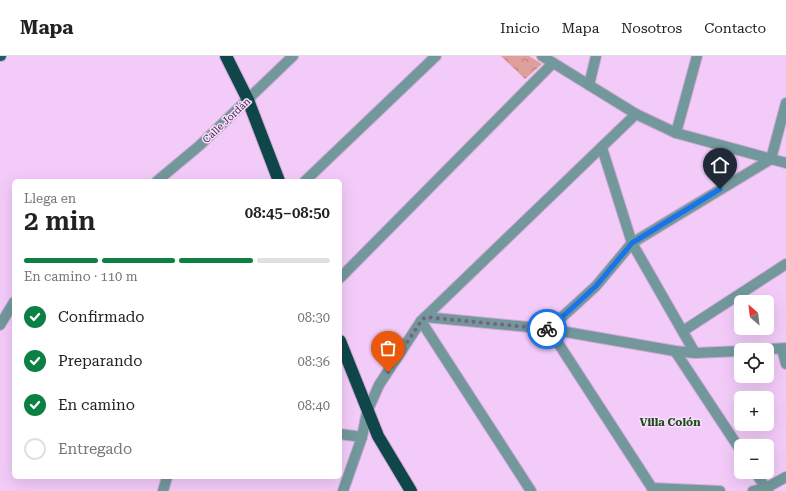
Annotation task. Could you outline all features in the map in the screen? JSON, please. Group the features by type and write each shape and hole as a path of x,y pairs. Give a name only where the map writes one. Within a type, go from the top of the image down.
{"highway":[{"path":"226,56 248,100 278,179"},
{"path":"342,346 367,412 378,436 411,491"}],"street":[{"name":"Calle Jordán","path":"158,179 199,146 293,56"},
{"path":"307,179 436,56"},
{"path":"542,56 636,114 676,134 786,163"},
{"path":"589,86 596,56"},
{"path":"676,134 697,56"},
{"path":"342,276 553,63"},
{"path":"549,329 596,286 632,243 771,159 786,103"},
{"path":"343,491 362,437 367,412 379,385 423,319 636,114"},
{"path":"602,148 632,243 696,353"},
{"path":"683,331 786,264"},
{"path":"0,325 12,306"},
{"path":"423,319 549,329 675,351 696,353 734,351"},
{"path":"423,319 531,491"},
{"path":"549,329 653,490 720,491"},
{"path":"774,349 784,348 786,364"},
{"path":"675,351 734,440"},
{"path":"342,434 362,437"},
{"path":"753,491 767,490 786,477"},
{"path":"163,491 166,479"},
{"path":"760,479 767,490"}],"green space":[{"path":"501,56 529,56 542,64 525,79"}],"way so far":[{"path":"388,372 425,317 547,329"}],"district":[{"name":"Villa Colón","path":"670,422"}],"route":[{"path":"547,329 549,329 596,286 632,243 720,189"}]}
